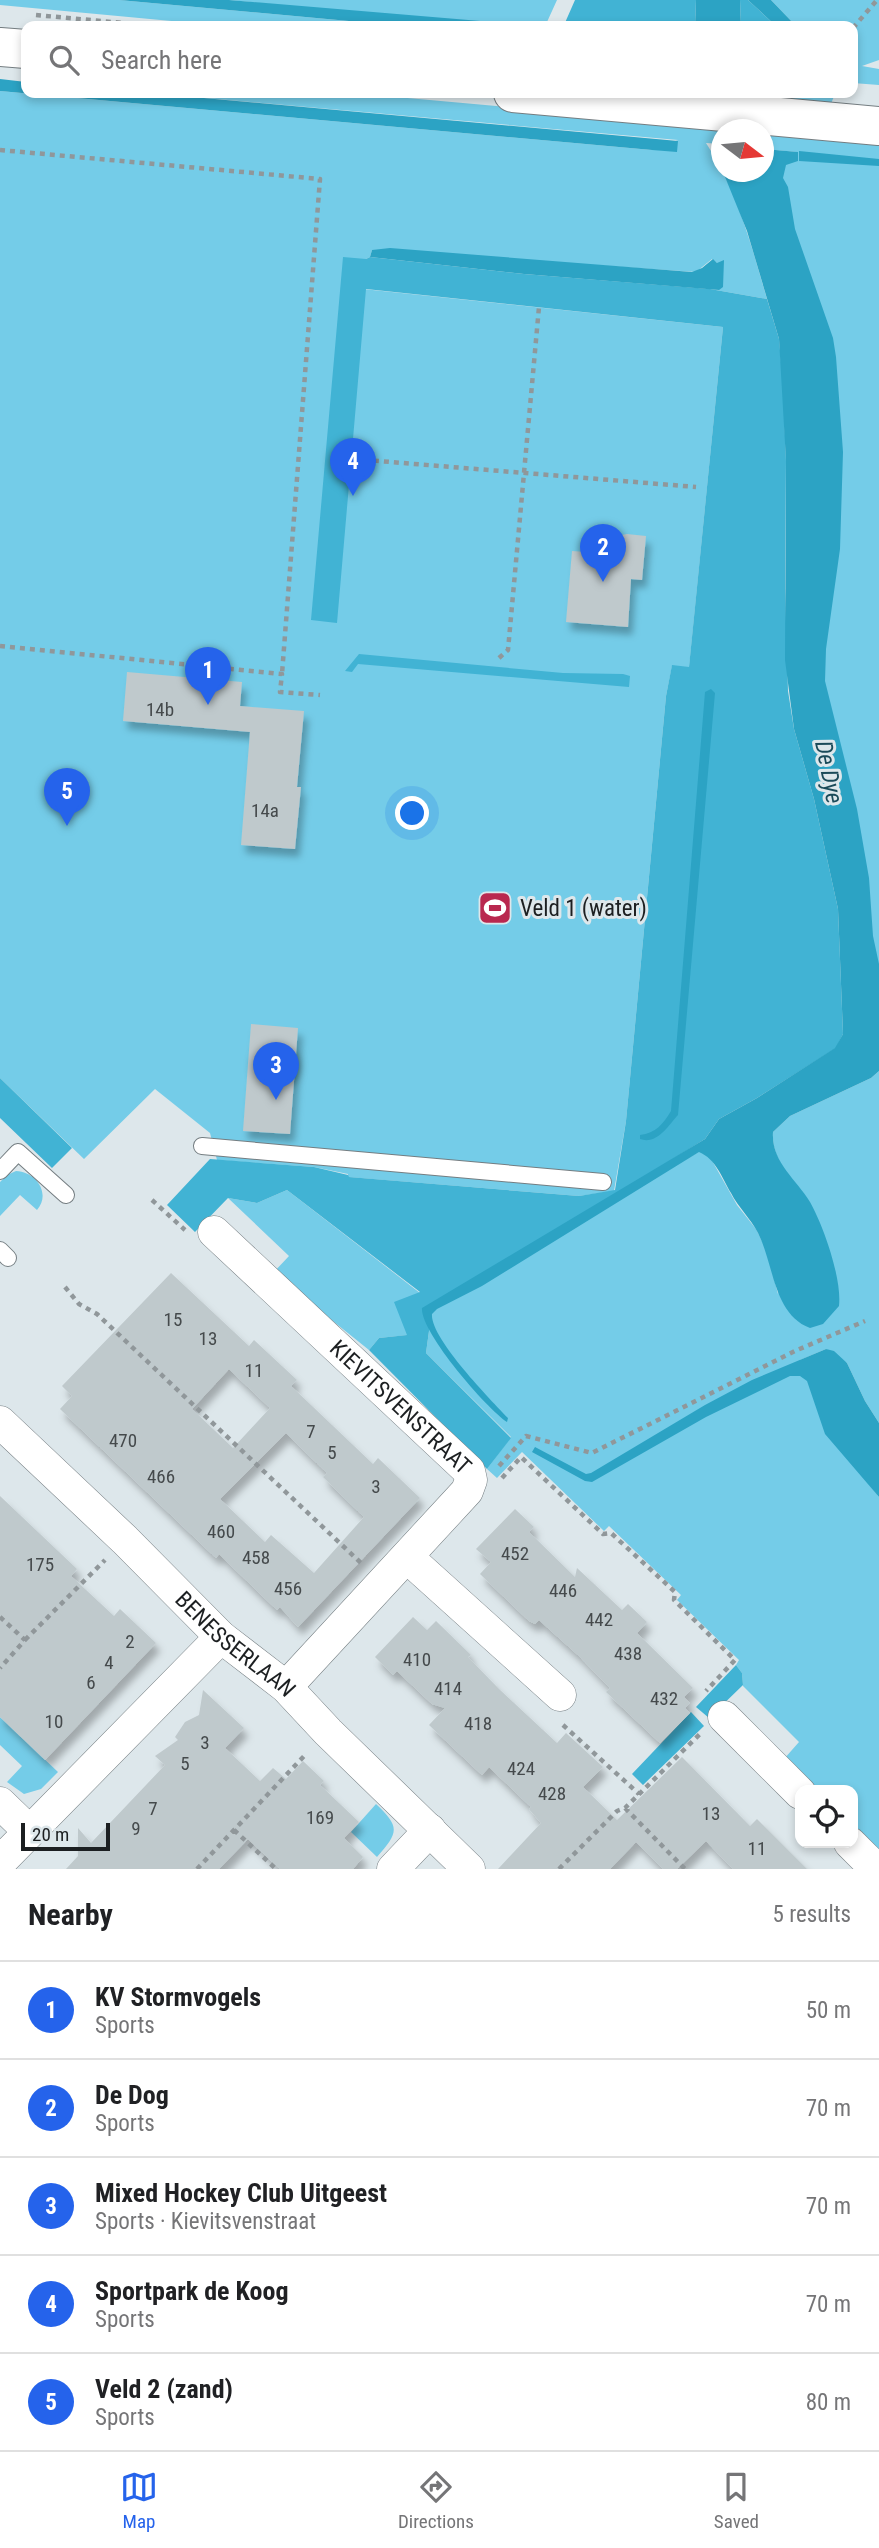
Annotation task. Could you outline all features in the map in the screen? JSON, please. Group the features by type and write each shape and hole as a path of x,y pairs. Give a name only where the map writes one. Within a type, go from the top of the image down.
{"main road":[{"path":"0,47 21,35"},
{"path":"570,98 879,125"}],"street":[{"name":"KIEVITSVENSTRAAT","path":"214,1232 469,1471 471,1480 467,1491 286,1687"},
{"name":"BENESSERLAAN","path":"0,1422 125,1540 221,1637 286,1687 328,1732 469,1869"},
{"path":"407,1557 560,1695"},
{"path":"0,1862 221,1637"},
{"path":"724,1717 795,1788"},
{"path":"0,1803 29,1831"},
{"path":"393,1869 430,1830"},
{"path":"855,1848 876,1869"}],"lane":[{"path":"202,1146 603,1182"},
{"path":"0,1171 18,1152 66,1195"}],"path":[{"path":"858,22 877,0"},
{"path":"0,150 320,178 280,692 320,695"},
{"path":"499,658 508,650 539,307"},
{"path":"354,459 696,487"},
{"path":"0,646 282,674"},
{"path":"152,1200 191,1236 214,1232"},
{"path":"65,1287 79,1304 107,1323 382,1583"},
{"path":"493,1473 526,1436 592,1453 795,1351 865,1321"},
{"path":"495,1486 521,1457 603,1534 611,1533 675,1592 674,1600 735,1660 699,1698"},
{"path":"0,1668 125,1540"},
{"path":"0,1617 25,1640"},
{"path":"560,1695 560,1722 639,1794"},
{"path":"559,1869 709,1725 724,1717"},
{"path":"197,1869 328,1732"},
{"path":"625,1808 685,1869"},
{"path":"234,1830 276,1869"}],"shaded area":[{"path":"0,0 119,0 348,21 171,21 0,5"},
{"path":"229,0 557,0 547,21 416,18"},
{"path":"575,0 696,0 695,21 566,21"},
{"path":"740,0 748,0 771,21 741,21"},
{"path":"771,0 879,0 879,60 862,66 879,69 879,85 858,83 858,21 791,21"},
{"path":"0,91 21,93 21,98 77,98 652,150 678,140 205,98 407,98 711,126 711,143 706,143 711,151 711,182 727,182 749,238 767,299 710,289 719,290 717,263 712,259 696,272 372,250 370,257 366,259 363,289 723,327 689,668 672,666 666,696 626,1121 614,1191 579,1196 348,1177 348,1174 314,1167 217,1160 210,1133 155,1089 84,1159 0,1078"},
{"path":"744,98 833,98 830,106"},
{"path":"774,132 879,141 879,985 797,638 772,182 774,182 774,164 797,152 774,150"},
{"path":"343,257 370,257 524,274 710,289 767,299 779,339 786,461 785,589 788,691 794,729 814,799 838,909 843,1034 836,1048 719,1119 705,1139 432,1309 426,1353 511,1438 487,1469 369,1350 379,1338 407,1335 394,1302 420,1292 287,1190 257,1203 228,1198 195,1232 167,1205 210,1159 314,1167 349,1177 579,1196 615,1190 626,1121 666,696 672,665 689,667 723,327 366,289 337,623 311,620"},
{"path":"359,654 563,673 623,674 630,676 629,687 358,664 352,672 345,671"},
{"path":"879,1071 879,1423 847,1363 826,1349 800,1360 864,1478 879,1497 879,1855 858,1833 858,1785 810,1785 784,1759 799,1742 743,1686 742,1673 736,1665 739,1660 677,1600 681,1595 609,1526 604,1531 522,1452 497,1478 487,1469 511,1437 426,1353 432,1309 700,1151 710,1157 737,1205 756,1229 767,1251 778,1294 810,1203 779,1161 773,1132 790,1116 871,1078"},
{"path":"0,1078 72,1148 52,1168 0,1118"},
{"path":"16,1171 30,1175 40,1185 43,1197 41,1204 37,1210 20,1195 0,1216 0,1182"},
{"path":"287,1190 420,1293 408,1335 379,1338 369,1350 273,1273 289,1256 228,1198 257,1203"},
{"path":"736,1665 742,1673 743,1685 709,1718 696,1707"},
{"path":"691,1712 704,1726 643,1785 632,1774"},
{"path":"0,1717 58,1772 41,1789 24,1794 7,1782 22,1766 0,1745"},
{"path":"376,1804 389,1818 394,1830 390,1841 377,1857 351,1832"}],"water":[{"path":"119,0 229,0 480,21 348,21"},
{"path":"696,0 740,0 741,21 695,21"},
{"path":"748,0 771,0 791,21 771,21"},
{"path":"0,79 21,81 21,93 0,91"},
{"path":"78,98 204,98 678,141 677,152"},
{"name":"De Dye","path":"774,150 798,152 798,161 786,165 783,178 788,187 795,229 833,338 836,357 843,452 840,549 826,649 825,681 857,809 869,878 873,936 879,964 879,1071 871,1078 790,1116 773,1132 773,1143 780,1161 810,1202 821,1225 835,1268 839,1306 823,1324 810,1328 789,1312 776,1287 755,1228 714,1164 699,1152 432,1314 434,1325 451,1353 508,1418 507,1422 470,1386 442,1351 424,1319 422,1308 705,1139 719,1119 835,1048 843,1034 838,909 814,799 794,729 785,660 786,461 779,339 747,231 727,182 774,182"},
{"path":"799,151 879,159 879,166 799,161"},
{"path":"390,248 692,272 713,259 717,263 724,260 723,287 719,290 524,274 370,257 372,250"},
{"path":"711,689 715,693 678,1115 657,1137 646,1140 640,1139 640,1135 658,1127 671,1111 705,692"},
{"path":"826,1349 834,1351 847,1363 879,1423 879,1497 825,1434 807,1381 800,1376 790,1376 706,1417 592,1482 585,1481 532,1452 535,1447 586,1474 591,1473 752,1380"}],"building":[{"path":"617,536 646,536 642,580 631,579 628,627 566,622 572,551 616,554"},
{"path":"127,672 242,682 240,706 304,711 295,849 241,845 250,732 123,721"},
{"path":"251,1024 298,1028 290,1134 243,1131"},
{"path":"171,1273 249,1346 254,1340 297,1380 291,1386 373,1464 378,1458 420,1498 298,1627 280,1607 277,1610 219,1554 216,1558 60,1409 72,1396 62,1386","holes":["229,1369 270,1408 233,1448 192,1409","286,1433 327,1473 323,1477 364,1517 314,1573 271,1535 265,1542 220,1499"]},
{"path":"0,1496 77,1569 71,1576 114,1616 120,1609 156,1643 45,1760 0,1717"},
{"path":"515,1509 534,1527 529,1532 575,1577 577,1568 622,1610 628,1604 647,1622 637,1633 693,1688 684,1697 690,1703 685,1708 690,1713 660,1743 606,1692 610,1688 579,1656 539,1620 535,1624 529,1621 480,1574 491,1562 476,1549"},
{"path":"413,1617 427,1630 436,1621 471,1655 468,1657 499,1689 557,1743 566,1733 603,1767 583,1787 617,1820 682,1757 750,1826 757,1819 807,1869 733,1869 706,1841 677,1869 663,1869 636,1842 610,1869 498,1869 541,1823 529,1809 531,1807 489,1767 482,1775 429,1725 445,1708 432,1704 397,1671 393,1675 375,1657"},
{"path":"203,1690 244,1728 225,1748 260,1781 273,1768 286,1779 303,1761 324,1781 320,1785 359,1822 344,1838 363,1857 353,1869 280,1869 248,1839 219,1869 66,1869 78,1856 78,1828 91,1843 165,1765 155,1756 178,1740 175,1737 185,1722 199,1715"}],"place":[{"name":"Sportpark de Koog","path":"353,496"},
{"name":"De Dog","path":"603,582"},
{"name":"KV Stormvogels","path":"208,705"},
{"name":"Veld 2 (zand)","path":"67,826"},
{"name":"Veld 1 (water)","path":"495,908"},
{"name":"Mixed Hockey Club Uitgeest","path":"276,1100"}]}
